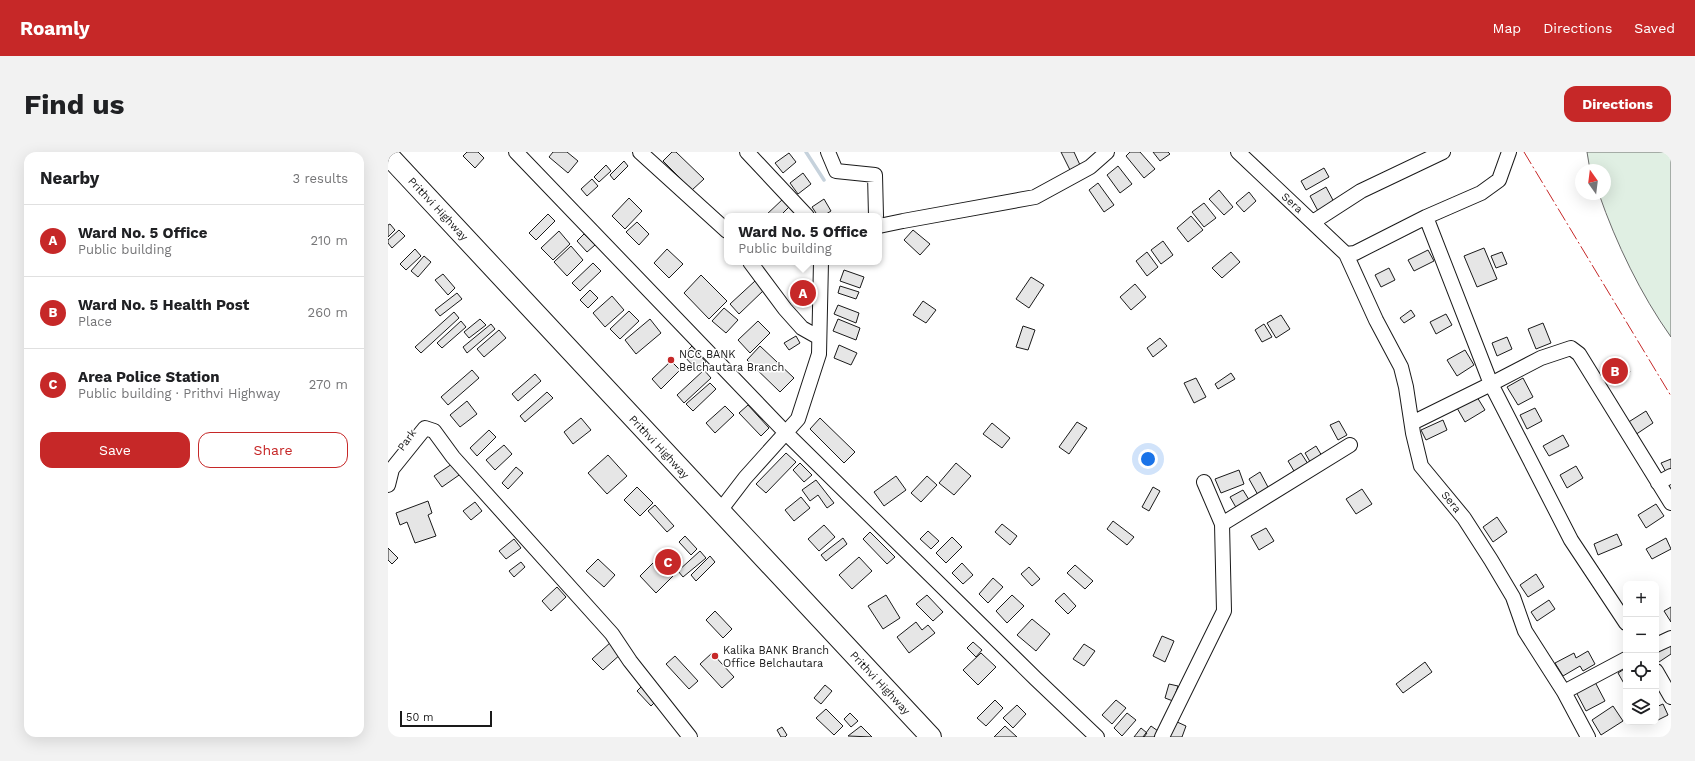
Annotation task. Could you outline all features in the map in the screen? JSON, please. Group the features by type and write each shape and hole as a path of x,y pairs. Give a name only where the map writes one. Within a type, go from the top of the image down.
{"highway":[{"name":"Prithvi Highway","path":"388,155 719,512 931,737"}],"street":[{"path":"516,152 785,432 1097,737"},
{"path":"640,152 724,228"},
{"path":"747,152 804,213"},
{"path":"828,152 836,171 874,175 876,213"},
{"path":"882,225 1035,197 1090,167 1107,152"},
{"name":"Sera","path":"1238,152 1346,254 1376,320 1401,367 1421,466 1464,518 1491,560 1513,597 1525,632 1564,692 1588,737"},
{"path":"1313,222 1361,191 1443,152"},
{"path":"1346,254 1355,253 1426,217 1481,193 1499,180 1509,152"},
{"path":"1426,217 1491,384 1572,540 1623,618"},
{"path":"752,265 785,309 802,328 818,337"},
{"path":"719,512 745,478 798,419 819,354 818,337 821,265"},
{"path":"1412,423 1541,358 1571,348 1579,354 1671,503"},
{"name":"Park","path":"388,468 418,426 426,421 433,421 491,492 615,630 691,737"},
{"path":"388,485 392,470 425,428 434,430 453,456 612,634 630,661 691,737"},
{"path":"1222,524 1350,445"},
{"path":"1658,483 1671,476"},
{"path":"1162,737 1224,611 1222,524 1204,482"},
{"path":"1659,644 1671,638"},
{"path":"1564,692 1623,661"},
{"path":"1659,676 1671,697"}],"green space":[{"path":"1587,152 1671,152 1671,337 1649,304 1630,268 1621,250 1601,200 1611,200 1611,164 1589,164"}],"building":[{"path":"467,152 478,152 484,158 475,168 463,156"},
{"path":"553,152 567,152 578,161 568,173 549,157"},
{"path":"672,152 676,152 704,179 692,190 663,161"},
{"path":"1061,152 1074,152 1080,165 1070,170"},
{"path":"1130,152 1140,152 1155,169 1144,178 1126,156"},
{"path":"1153,152 1168,152 1170,154 1160,161"},
{"path":"789,153 796,162 783,173 775,163"},
{"path":"624,161 628,166 614,180 610,175"},
{"path":"606,165 611,171 599,182 594,177"},
{"path":"1118,166 1132,184 1120,193 1107,175"},
{"path":"1324,168 1329,177 1306,190 1301,181"},
{"path":"803,173 811,184 798,194 790,183"},
{"path":"592,179 598,186 587,196 581,189"},
{"path":"1098,183 1114,205 1104,212 1089,190"},
{"path":"1326,187 1334,202 1318,211 1310,196"},
{"path":"1219,190 1233,207 1224,215 1209,199"},
{"path":"1249,192 1256,201 1244,212 1236,203"},
{"path":"629,198 642,211 625,229 612,216"},
{"path":"784,198 791,205 783,213 768,213"},
{"path":"824,199 831,211 828,213 816,213 812,207"},
{"path":"1204,203 1216,218 1204,227 1192,212"},
{"path":"548,214 555,221 536,240 529,233"},
{"path":"1191,216 1203,230 1188,242 1177,228"},
{"path":"637,222 649,234 639,245 626,232"},
{"path":"390,224 395,230 388,237 388,225"},
{"path":"399,230 405,236 392,248 388,243 388,240"},
{"path":"913,230 930,244 920,255 904,240"},
{"path":"559,231 570,244 553,260 541,248"},
{"path":"584,234 595,245 587,252 577,241"},
{"path":"1163,241 1173,255 1161,264 1151,250"},
{"path":"571,246 583,260 567,276 554,262"},
{"path":"1484,248 1497,279 1477,287 1464,256"},
{"path":"415,249 421,256 406,270 400,264"},
{"path":"667,249 683,264 669,278 654,263"},
{"path":"1428,250 1434,261 1414,271 1408,260"},
{"path":"1147,252 1158,267 1147,276 1136,261"},
{"path":"1231,252 1240,262 1222,278 1212,268"},
{"path":"1502,252 1507,264 1496,268 1491,256"},
{"path":"424,256 431,262 418,277 411,271"},
{"path":"593,263 601,271 580,291 572,283"},
{"path":"1389,268 1395,280 1381,287 1375,275"},
{"path":"844,270 864,277 860,288 840,281"},
{"path":"443,274 455,288 448,295 435,280"},
{"path":"701,275 727,301 709,319 684,293"},
{"path":"1031,277 1044,285 1029,308 1016,299"},
{"path":"755,281 764,290 739,314 730,304"},
{"path":"795,284 811,286 810,301 794,299"},
{"path":"1135,284 1146,297 1131,310 1120,297"},
{"path":"840,286 859,292 856,299 838,293"},
{"path":"590,290 598,298 588,308 580,300"},
{"path":"457,293 462,299 440,316 435,310"},
{"path":"612,296 624,310 605,327 593,313"},
{"path":"923,301 936,310 926,323 913,315"},
{"path":"838,305 859,313 856,323 834,314"},
{"path":"724,308 738,320 726,333 712,321"},
{"path":"1411,310 1415,316 1404,323 1400,318"},
{"path":"629,311 639,321 620,339 610,329"},
{"path":"454,312 459,318 421,353 415,347"},
{"path":"1446,314 1452,325 1436,334 1430,322"},
{"path":"1281,315 1290,329 1276,338 1267,323"},
{"path":"480,319 486,325 469,338 464,332"},
{"path":"650,319 661,333 636,354 625,340"},
{"path":"838,319 860,328 856,340 833,331"},
{"path":"461,321 466,327 442,348 437,343"},
{"path":"758,321 770,333 750,353 738,340"},
{"path":"1543,323 1551,343 1536,349 1528,329"},
{"path":"491,324 495,329 467,353 463,347"},
{"path":"1264,324 1272,337 1262,342 1255,330"},
{"path":"1023,326 1035,330 1028,350 1016,347"},
{"path":"499,330 506,338 484,357 477,349"},
{"path":"796,336 800,343 789,350 784,343"},
{"path":"1507,337 1512,349 1497,356 1492,343"},
{"path":"1160,338 1167,346 1153,357 1147,348"},
{"path":"839,345 857,353 851,365 834,358"},
{"path":"692,346 706,362 697,370 683,355"},
{"path":"760,346 794,378 780,392 747,360"},
{"path":"1465,350 1474,365 1457,376 1447,360"},
{"path":"1622,359 1630,372 1608,383 1601,370"},
{"path":"671,361 680,370 661,389 652,379"},
{"path":"472,370 479,378 448,405 441,397"},
{"path":"704,370 711,378 684,403 677,395"},
{"path":"1231,373 1235,379 1218,389 1215,384"},
{"path":"535,374 541,381 518,401 512,394"},
{"path":"1196,378 1206,397 1194,403 1184,383"},
{"path":"1523,378 1533,397 1518,405 1507,387"},
{"path":"710,383 716,389 693,411 686,404"},
{"path":"547,392 553,398 525,422 520,416"},
{"path":"1477,397 1485,410 1465,422 1457,408"},
{"path":"467,401 477,414 460,427 450,415"},
{"path":"748,405 769,428 761,436 739,413"},
{"path":"725,406 734,415 715,433 706,423"},
{"path":"1535,408 1542,421 1527,429 1520,415"},
{"path":"1646,411 1653,423 1635,435 1627,423"},
{"path":"581,418 591,430 573,444 564,432"},
{"path":"820,418 855,452 844,463 810,429"},
{"path":"1443,420 1447,430 1426,440 1421,430"},
{"path":"1339,421 1347,435 1338,440 1330,425"},
{"path":"1077,422 1087,428 1069,454 1059,447"},
{"path":"992,423 1010,438 1002,448 983,434"},
{"path":"489,430 496,437 477,456 470,448"},
{"path":"1563,435 1569,446 1549,456 1543,446"},
{"path":"504,445 512,454 495,470 486,460"},
{"path":"1316,446 1325,461 1313,467 1305,453"},
{"path":"786,453 796,462 766,493 756,484"},
{"path":"1301,453 1310,467 1297,476 1288,461"},
{"path":"608,455 627,476 607,494 588,473"},
{"path":"1671,459 1671,472 1667,474 1661,463"},
{"path":"455,462 462,473 442,487 434,476"},
{"path":"800,463 812,475 804,482 793,470"},
{"path":"956,463 971,476 954,495 939,483"},
{"path":"1576,466 1583,478 1567,488 1560,475"},
{"path":"516,467 523,473 508,489 502,483"},
{"path":"1239,470 1244,484 1221,493 1215,479"},
{"path":"1260,472 1269,489 1258,495 1249,479"},
{"path":"896,476 906,490 884,506 874,492"},
{"path":"927,476 937,485 921,502 911,493"},
{"path":"816,480 834,503 827,508 818,495 810,501 802,490"},
{"path":"637,487 653,503 640,516 624,500"},
{"path":"1153,487 1160,491 1149,511 1142,507"},
{"path":"1362,489 1372,504 1356,514 1346,499"},
{"path":"1243,490 1251,503 1238,511 1230,497"},
{"path":"801,497 810,508 794,521 785,510"},
{"path":"428,501 432,513 428,515 436,536 415,543 407,522 400,525 396,513"},
{"path":"475,502 482,511 471,520 463,511"},
{"path":"1656,504 1664,516 1646,528 1638,515"},
{"path":"655,505 674,526 667,532 648,511"},
{"path":"1497,517 1507,532 1493,542 1483,527"},
{"path":"1113,521 1134,537 1127,545 1107,529"},
{"path":"1002,524 1017,536 1010,545 995,532"},
{"path":"824,525 835,537 819,551 808,539"},
{"path":"1266,528 1274,541 1259,550 1251,536"},
{"path":"928,531 939,541 931,549 920,539"},
{"path":"870,532 895,557 887,564 863,539"},
{"path":"1617,534 1622,545 1598,555 1594,544"},
{"path":"685,536 697,549 691,555 679,542"},
{"path":"952,537 962,547 946,563 936,553"},
{"path":"843,538 847,544 826,561 821,555"},
{"path":"1666,538 1671,549 1652,559 1646,549"},
{"path":"514,539 521,548 506,559 499,551"},
{"path":"388,548 398,558 392,564 388,560"},
{"path":"700,551 706,558 683,577 678,571"},
{"path":"710,556 715,562 696,581 691,575"},
{"path":"859,557 872,571 852,589 839,575"},
{"path":"598,559 615,575 604,587 586,571"},
{"path":"657,559 673,576 656,593 640,576"},
{"path":"521,562 525,567 514,577 509,571"},
{"path":"962,563 973,575 963,584 952,573"},
{"path":"1075,565 1093,581 1085,589 1067,573"},
{"path":"1029,567 1040,579 1032,586 1021,574"},
{"path":"1536,574 1544,587 1528,597 1520,585"},
{"path":"993,578 1003,587 988,603 979,594"},
{"path":"557,587 566,597 551,611 542,601"},
{"path":"1064,593 1076,606 1068,614 1055,601"},
{"path":"886,595 900,618 883,629 868,606"},
{"path":"927,595 943,612 933,621 916,604"},
{"path":"1012,595 1024,606 1007,623 996,611"},
{"path":"1549,600 1555,609 1537,621 1531,612"},
{"path":"1671,607 1671,622 1664,611"},
{"path":"715,611 732,629 723,638 706,620"},
{"path":"1032,619 1050,634 1036,651 1017,635"},
{"path":"916,622 922,630 928,625 935,633 909,653 897,637"},
{"path":"1162,636 1174,641 1165,662 1153,656"},
{"path":"611,642 622,653 603,670 592,659"},
{"path":"973,642 982,650 976,657 967,648"},
{"path":"1669,643 1671,647 1671,654 1659,662 1659,650"},
{"path":"1084,644 1095,651 1084,666 1073,659"},
{"path":"1588,651 1595,664 1583,671 1580,666 1563,676 1555,663 1574,653 1576,658"},
{"path":"712,653 734,677 722,688 700,664"},
{"path":"981,653 996,667 978,685 963,670"},
{"path":"675,656 698,681 689,689 666,664"},
{"path":"1425,662 1432,672 1403,693 1396,684"},
{"path":"1623,670 1623,682 1618,673"},
{"path":"1595,682 1605,701 1586,711 1576,692"},
{"path":"1169,684 1178,686 1173,701 1165,698"},
{"path":"643,685 657,700 651,706 637,691"},
{"path":"825,685 832,691 821,704 814,698"},
{"path":"995,700 1003,708 986,726 977,718"},
{"path":"1116,700 1126,708 1112,724 1102,715"},
{"path":"1663,704 1668,715 1659,720 1659,706"},
{"path":"1017,705 1026,714 1013,728 1003,718"},
{"path":"1613,706 1623,721 1601,735 1592,720"},
{"path":"826,709 843,726 834,735 816,718"},
{"path":"850,713 858,721 851,727 844,719"},
{"path":"1127,713 1136,720 1122,736 1114,728"},
{"path":"1175,721 1186,726 1182,737 1169,737"},
{"path":"861,726 872,737 848,736"},
{"path":"1005,726 1017,737 994,737"},
{"path":"1151,726 1158,731 1154,737 1143,737"},
{"path":"782,727 787,735 785,737 781,737 777,730"},
{"path":"1141,728 1147,733 1144,737 1134,737"}],"waterway":[{"path":"806,152 824,180"}],"power":[{"path":"1524,152 1671,396"}],"place":[{"name":"Ward No. 5 Office","path":"803,293"},
{"name":"NCC BANK Belchautara Branch","path":"671,360"},
{"name":"Ward No. 5 Health Post","path":"1615,371"},
{"name":"Area Police Station","path":"668,562"},
{"name":"Kalika BANK Branch Office Belchautara","path":"715,656"}]}
